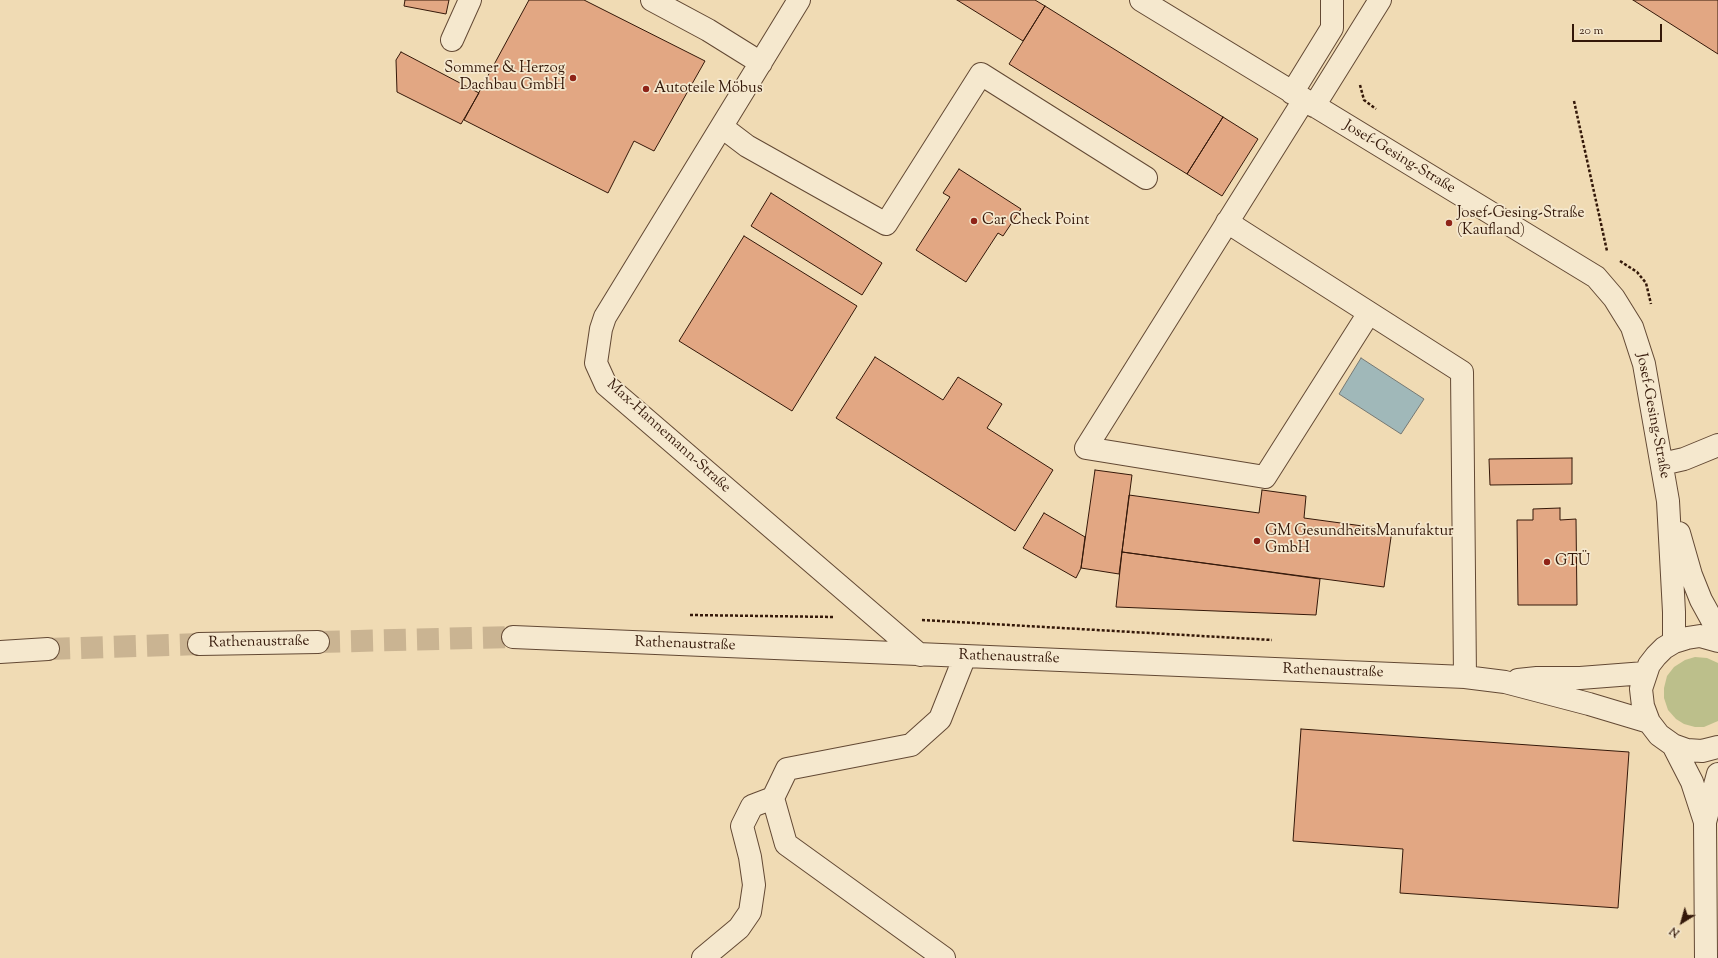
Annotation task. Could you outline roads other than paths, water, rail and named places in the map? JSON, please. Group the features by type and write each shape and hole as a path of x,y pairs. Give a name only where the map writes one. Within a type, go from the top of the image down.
{"street":[{"path":"452,40 470,0"},
{"path":"652,0 708,30 761,63"},
{"name":"Max-Hannemann-Straße","path":"799,0 605,317 601,329 596,363 606,385 920,655"},
{"name":"Josef-Gesing-Straße","path":"1141,0 1596,277 1614,298 1632,327 1644,364 1662,464 1668,501 1674,612 1674,642"},
{"path":"1303,100 1332,28 1332,0"},
{"path":"1369,313 1265,477 1086,448 1303,100 1380,0"},
{"path":"722,127 747,146 886,224 981,74 1146,178"},
{"path":"1227,222 1462,372 1465,677"},
{"path":"1662,464 1684,460 1718,445"},
{"name":"Josef-Gesing-Straße","path":"1668,501 1691,575 1701,600 1718,632"},
{"path":"1718,641 1700,636 1674,642 1656,656 1645,673 1641,689 1643,706 1649,722 1660,735 1673,745 1687,750 1702,751 1718,747"},
{"name":"Rathenaustraße","path":"513,637 1465,677 1505,682 1589,704 1649,722"},
{"name":"Rathenaustraße","path":"199,644 318,642"},
{"path":"0,652 48,648"},
{"path":"944,958 786,844 773,798 787,769 911,745 940,719 965,656"},
{"name":"Rathenaustraße","path":"1505,682 1537,678 1580,678 1645,673"},
{"path":"1673,745 1692,782 1705,822"},
{"path":"1706,958 1707,923 1705,822 1718,774"},
{"path":"703,958 739,928 750,912 754,885 750,857 742,826 752,806 773,798"}],"water":[{"path":"1361,358 1424,399 1401,434 1339,394"}],"tunnel":[{"path":"318,642 513,637"},
{"path":"48,649 199,644"}],"place":[{"name":"Sommer & Herzog Dachbau GmbH","path":"573,78"},
{"name":"Autoteile Möbus","path":"646,89"},
{"name":"Car Check Point","path":"974,221"},
{"name":"Josef-Gesing-Straße (Kaufland)","path":"1449,223"},
{"name":"GM GesundheitsManufaktur GmbH","path":"1257,541"},
{"name":"GTÜ","path":"1547,562"}]}
